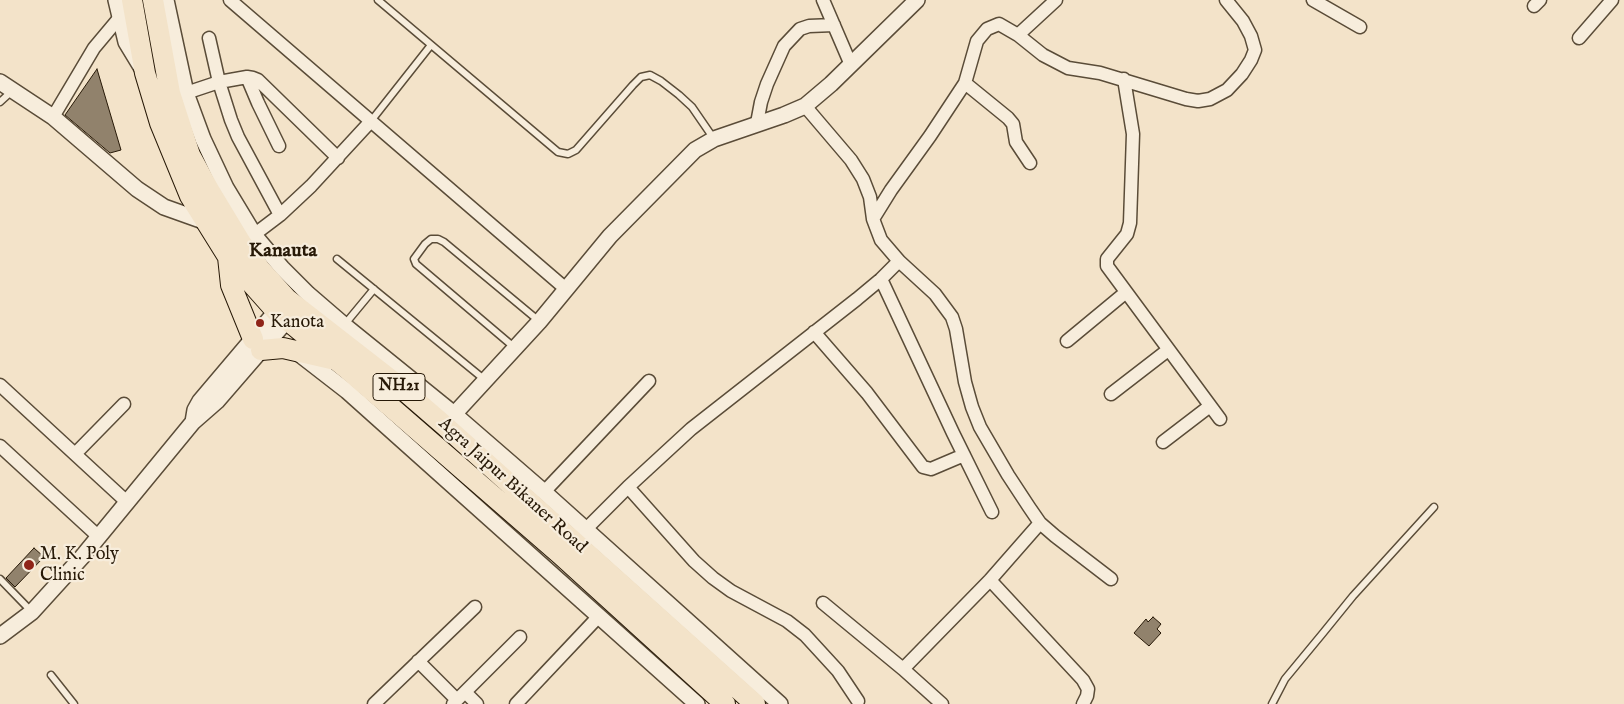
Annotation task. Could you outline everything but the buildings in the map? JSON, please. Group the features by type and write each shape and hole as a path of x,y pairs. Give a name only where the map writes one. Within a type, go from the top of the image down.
{"highway":[{"name":"Agra Jaipur Bikaner Road","path":"132,0 145,73 160,123 190,196 206,222 241,246"},
{"name":"Agra Jaipur Bikaner Road","path":"153,0 170,93 190,155 241,246 292,303 335,360 561,555 725,704"},
{"path":"241,246 231,285 257,344 335,360"},
{"name":"Agra Jaipur Bikaner Road","path":"292,303 400,387 449,420 580,535 755,704"}],"street":[{"path":"116,0 126,42 145,73"},
{"path":"166,0 186,93 203,139 226,188 241,246 292,303 344,325 449,420 544,492 580,535 780,704"},
{"path":"230,0 566,289"},
{"path":"823,0 851,65"},
{"path":"449,420 539,322 610,236 695,150 714,139 805,106 851,65 917,0"},
{"path":"1018,35 1056,0"},
{"path":"873,219 966,83 977,41 987,29 999,24 1018,35 1043,55 1062,65 1124,79 1198,102 1210,99 1227,90 1242,74 1255,50 1252,36 1226,0"},
{"path":"1313,0 1360,27"},
{"path":"1579,38 1612,0"},
{"path":"53,117 94,48 120,17"},
{"path":"757,123 767,84 784,46 800,29 809,26 834,25"},
{"path":"209,38 226,107 238,137 280,215"},
{"path":"186,93 219,82 247,76 258,80 338,158"},
{"path":"247,76 279,146"},
{"path":"1124,79 1133,134 1130,223 1128,234 1107,259 1107,266 1220,419"},
{"path":"966,83 1013,124 1016,142 1030,163"},
{"path":"6,86 53,117 137,189 164,207 206,222"},
{"path":"805,106 851,160 862,178 870,196 873,219 881,240 899,261 935,294 952,316 972,407 980,427 1008,475 1040,523 1068,547 1111,579"},
{"path":"241,246 312,186 371,121"},
{"path":"580,535 628,487 691,429 881,279 899,261"},
{"path":"881,279 992,512"},
{"path":"1067,342 1125,292"},
{"path":"0,636 32,612 99,537 192,422 217,401 257,344 292,303"},
{"path":"814,332 867,393 923,467 931,469 964,455"},
{"path":"1111,394 1168,350"},
{"path":"295,351 347,391 697,704"},
{"path":"544,492 650,381"},
{"path":"0,385 128,503"},
{"path":"75,454 124,404"},
{"path":"1163,442 1210,406"},
{"path":"0,446 99,537"},
{"path":"628,487 694,561 713,578 731,591 787,622 805,635 838,671 858,701"},
{"path":"904,669 990,580 1040,523"},
{"path":"990,580 1083,680 1088,689 1084,704"},
{"path":"823,603 904,669 942,704"},
{"path":"374,704 475,607"},
{"path":"516,704 600,616"},
{"path":"458,699 520,637"},
{"path":"418,661 458,699 477,704"}],"lane":[{"path":"378,0 558,152 568,154 576,150 633,84 642,77 650,75 661,81 692,107 714,139"},
{"path":"371,121 431,45"},
{"path":"0,102 6,86"},
{"path":"516,348 416,264 414,259 425,244 431,239 438,239 444,242 539,322"},
{"path":"337,260 485,380"},
{"path":"344,325 374,289"},
{"path":"1272,704 1285,679 1323,632 1434,506"},
{"path":"0,578 32,612"},
{"path":"51,675 72,702 65,704"}],"place":[{"name":"Kanota","path":"260,323"},
{"name":"M. K. Poly Clinic","path":"29,565"}],"district":[{"name":"Kanauta","path":"283,252"}]}
